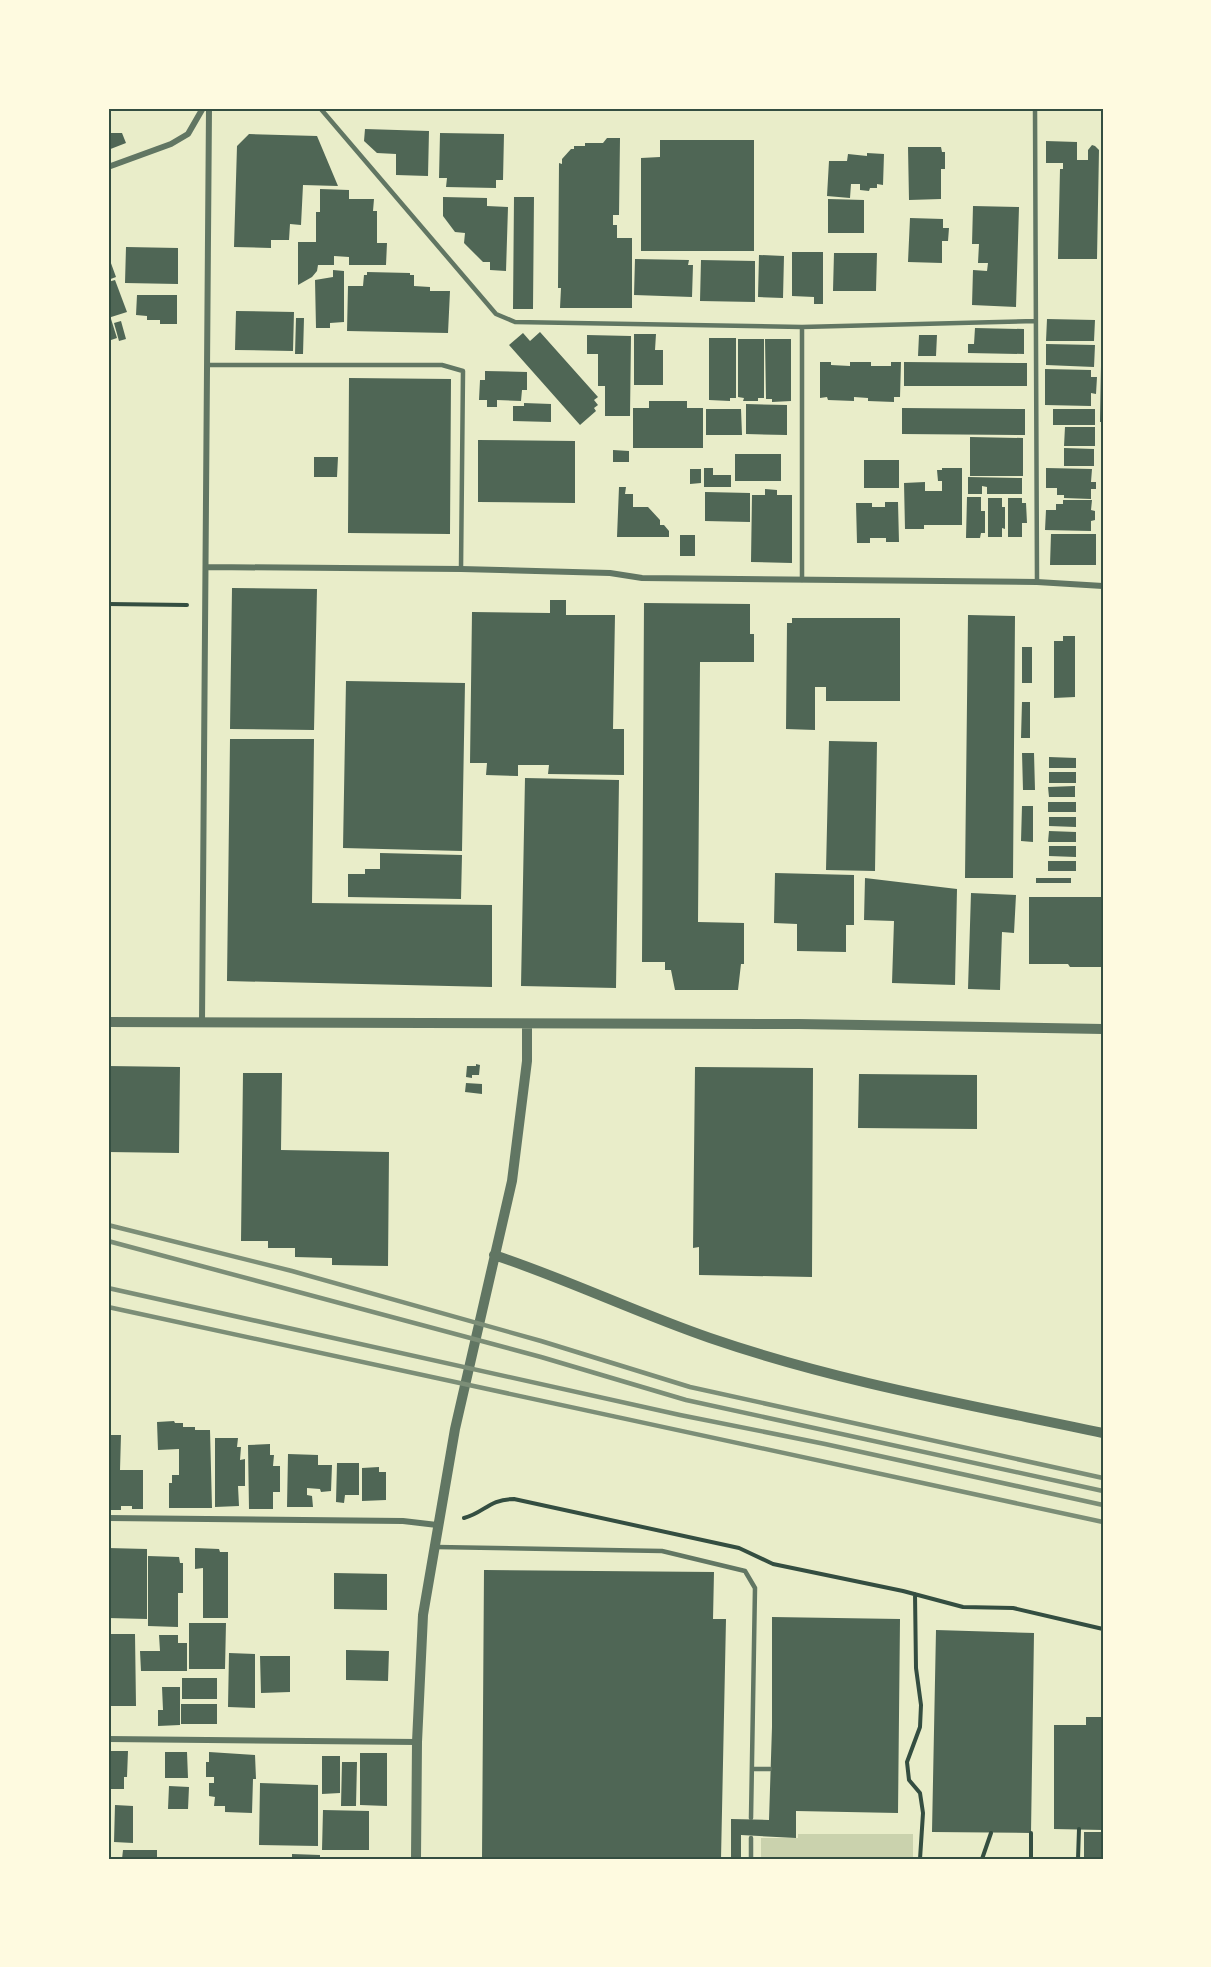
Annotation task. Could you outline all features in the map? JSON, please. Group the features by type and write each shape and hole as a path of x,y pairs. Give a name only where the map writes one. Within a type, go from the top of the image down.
{"street":[{"path":"108,167 171,144 188,134 204,108"},
{"path":"202,1023 209,108"},
{"path":"207,567 461,569 610,573 642,578 1037,582 1103,586"},
{"path":"108,1022 800,1024 1103,1029"},
{"path":"416,1859 417,1742 423,1615 455,1429 512,1181 527,1061 527,1024"},
{"path":"494,1255 710,1338 795,1364 885,1387 1103,1433"},
{"path":"108,1518 403,1521 438,1525"},
{"path":"108,1739 417,1742"}],"lane":[{"path":"320,108 496,314 515,322 801,327 1036,321"},
{"path":"1035,108 1037,582"},
{"path":"801,327 802,580"},
{"path":"208,365 442,365 463,371 461,569"},
{"path":"434,1547 662,1551 745,1571 755,1588 751,1818"},
{"path":"752,1769 770,1769"},
{"path":"751,1838 751,1859"}],"path":[{"path":"108,604 187,604"},
{"path":"464,1518 477,1513 493,1502 501,1499 514,1499 739,1548 773,1564 915,1594 963,1607 1012,1608 1103,1629"},
{"path":"915,1594 916,1668 920,1686 921,1716 920,1727 907,1762 909,1780 920,1793 922,1813 920,1859"},
{"path":"1078,1859 1079,1829"},
{"path":"982,1859 991,1833"},
{"path":"1031,1833 1031,1859"}],"green space":[{"path":"798,1834 913,1834 913,1859 761,1859 761,1838 798,1838"}],"building":[{"path":"365,129 429,131 428,176 396,175 396,154 377,153 364,141"},
{"path":"108,133 122,133 126,143 108,150"},
{"path":"440,133 504,134 503,180 496,180 496,188 446,187 447,178 439,178"},
{"path":"249,134 317,136 338,186 303,185 301,225 290,224 289,240 271,240 271,248 234,247 237,146"},
{"path":"607,138 620,138 619,215 613,215 613,225 617,225 617,238 632,238 632,308 560,308 561,288 558,288 559,163 562,164 562,159 571,149 574,149 574,146 585,146 585,143 603,143"},
{"path":"660,140 754,140 754,251 641,251 641,158 660,157"},
{"path":"1046,141 1077,142 1077,160 1088,160 1088,150 1092,145 1099,150 1097,259 1058,259 1060,169 1063,169 1063,163 1046,163"},
{"path":"908,147 941,147 942,152 945,152 945,169 941,169 941,199 909,200"},
{"path":"867,153 884,154 883,185 877,184 877,188 870,188 869,191 860,190 860,184 851,184 850,198 827,196 829,161 847,161 848,154 867,156"},
{"path":"320,189 349,190 349,199 374,199 373,211 377,211 377,243 387,243 386,265 349,265 349,257 334,256 334,265 318,265 312,277 298,285 298,242 316,242 316,212 320,212"},
{"path":"443,197 487,198 487,206 508,207 506,271 490,270 490,262 483,262 464,243 465,233 455,232 443,216"},
{"path":"514,197 534,197 533,309 513,309"},
{"path":"828,199 864,200 864,233 828,233"},
{"path":"973,206 1019,207 1016,307 972,305 973,270 987,271 988,263 978,263 979,244 972,244"},
{"path":"910,218 943,219 943,228 949,228 948,241 942,241 942,263 908,262"},
{"path":"126,247 178,248 178,284 125,283"},
{"path":"792,252 823,252 823,304 814,304 814,297 792,296"},
{"path":"834,253 877,253 876,291 833,291"},
{"path":"108,255 116,277 108,280"},
{"path":"759,255 784,256 783,298 758,297"},
{"path":"1101,257 1103,257 1103,303 1101,303"},
{"path":"635,259 689,260 688,265 693,265 692,297 634,295"},
{"path":"701,260 755,261 755,302 700,301"},
{"path":"333,270 344,271 344,322 330,323 330,328 316,328 315,280 333,277"},
{"path":"367,272 410,273 414,275 414,286 430,287 430,291 450,291 448,333 347,331 348,286 363,286 364,275 367,275"},
{"path":"115,280 127,312 108,318 108,282"},
{"path":"137,295 177,295 177,324 160,324 160,320 147,320 147,316 136,315"},
{"path":"236,311 294,312 293,351 235,350"},
{"path":"296,318 304,318 303,354 295,354"},
{"path":"111,319 117,338 108,341 108,320"},
{"path":"1047,319 1095,320 1094,341 1046,341"},
{"path":"121,321 126,339 119,341 114,323"},
{"path":"975,328 1024,329 1024,354 968,353 968,344 974,344"},
{"path":"540,332 598,397 594,400 598,405 594,408 596,411 580,425 509,345 523,333 530,341"},
{"path":"634,334 656,334 655,350 663,350 663,385 634,385"},
{"path":"587,335 631,336 630,416 605,416 605,386 598,386 598,354 587,354"},
{"path":"919,335 937,335 936,356 918,356"},
{"path":"709,338 736,338 736,398 730,398 730,401 709,400"},
{"path":"738,339 764,339 764,398 758,398 758,401 743,401 744,398 738,397"},
{"path":"765,339 791,339 791,401 772,402 772,399 766,399"},
{"path":"1046,344 1095,345 1094,367 1046,365"},
{"path":"820,362 850,366 850,362 871,362 871,366 891,366 891,362 901,362 900,397 894,397 894,402 868,401 868,398 854,397 854,401 820,398"},
{"path":"904,362 1027,363 1027,386 904,386"},
{"path":"1101,366 1103,366 1103,422 1100,422"},
{"path":"1045,369 1091,370 1091,377 1097,377 1096,394 1091,393 1091,406 1045,405"},
{"path":"485,371 527,372 527,390 522,390 521,401 497,400 497,407 487,407 487,400 479,400 480,380 485,380"},
{"path":"349,378 451,379 450,534 348,533"},
{"path":"649,401 687,401 687,408 703,408 703,448 633,448 633,408 649,408"},
{"path":"524,403 551,404 551,422 513,421 513,406 524,406"},
{"path":"746,404 787,405 787,435 746,434"},
{"path":"902,408 1025,409 1025,435 902,434"},
{"path":"706,409 741,409 742,435 706,435"},
{"path":"1053,409 1095,409 1095,425 1053,425"},
{"path":"1065,427 1095,427 1095,446 1064,446"},
{"path":"970,437 1023,438 1023,476 970,476"},
{"path":"478,440 575,441 575,503 478,502"},
{"path":"1064,448 1094,449 1094,466 1064,466"},
{"path":"613,450 629,451 629,462 613,462"},
{"path":"735,454 781,454 781,481 735,481"},
{"path":"314,457 338,457 337,477 314,477"},
{"path":"864,460 899,460 899,488 864,488"},
{"path":"704,468 713,468 713,475 731,475 731,487 704,487"},
{"path":"942,468 962,468 962,525 924,525 924,529 905,529 904,483 925,482 925,491 942,491 942,481 938,481 937,470 942,470"},
{"path":"1046,468 1092,469 1091,482 1096,482 1096,489 1091,489 1091,499 1064,498 1064,495 1057,495 1057,488 1046,488"},
{"path":"690,469 701,469 701,483 690,484"},
{"path":"968,477 1022,478 1022,494 987,494 987,487 982,486 982,494 968,494"},
{"path":"619,487 626,487 625,494 633,494 633,507 648,507 660,520 660,525 664,525 669,531 669,537 617,537"},
{"path":"765,489 777,490 777,495 792,495 792,563 751,562 752,495 765,495"},
{"path":"705,492 750,493 750,522 705,521"},
{"path":"967,497 981,497 981,511 985,511 985,533 981,533 980,538 966,538"},
{"path":"988,498 1002,498 1002,507 1005,507 1005,529 1002,528 1002,537 988,537"},
{"path":"1008,498 1022,498 1022,503 1026,503 1027,523 1022,523 1022,537 1008,537"},
{"path":"1063,500 1092,500 1091,510 1095,511 1095,520 1091,521 1091,531 1045,530 1046,510 1056,510 1056,504 1063,504"},
{"path":"885,502 898,502 899,542 886,542 886,538 870,538 870,543 857,543 856,503 872,503 872,507 885,507"},
{"path":"1051,534 1096,534 1096,565 1050,565"},
{"path":"680,535 695,535 695,556 680,556"},
{"path":"232,588 317,589 314,730 230,729"},
{"path":"550,600 566,600 566,615 615,615 613,729 624,729 624,775 548,774 549,765 518,765 518,776 486,775 487,763 470,763 472,612 550,613"},
{"path":"644,603 750,604 750,634 754,634 754,662 700,662 698,922 744,923 744,964 741,964 738,990 675,990 671,970 665,970 665,962 642,962"},
{"path":"968,615 1015,616 1013,878 965,878"},
{"path":"792,618 900,618 900,701 826,701 826,687 815,687 815,730 786,729 787,623 792,623"},
{"path":"1063,636 1075,636 1075,697 1054,698 1054,641 1063,641"},
{"path":"1022,647 1032,647 1032,683 1022,683"},
{"path":"346,681 465,683 462,851 343,848"},
{"path":"1022,702 1030,702 1030,738 1021,738"},
{"path":"230,739 314,739 312,903 492,905 492,987 227,981"},
{"path":"829,741 877,742 875,871 826,870"},
{"path":"1022,753 1034,753 1035,790 1023,790"},
{"path":"1049,757 1076,758 1076,768 1049,768"},
{"path":"1049,772 1076,772 1076,783 1049,783"},
{"path":"525,778 619,780 616,988 521,986"},
{"path":"1075,786 1075,797 1049,797 1048,787"},
{"path":"1048,802 1076,802 1076,812 1048,812"},
{"path":"1022,806 1033,806 1033,842 1021,841"},
{"path":"1049,817 1076,817 1076,827 1049,826"},
{"path":"1049,831 1076,832 1076,842 1048,842"},
{"path":"1049,846 1076,846 1076,857 1049,856"},
{"path":"380,853 462,855 461,899 348,897 348,874 365,874 365,869 380,869"},
{"path":"1048,861 1076,861 1076,871 1048,871"},
{"path":"775,873 854,875 854,925 846,925 846,952 797,951 797,924 774,923"},
{"path":"865,878 957,889 955,985 892,983 894,921 864,920"},
{"path":"1036,878 1071,878 1071,883 1036,883"},
{"path":"971,893 1016,895 1014,933 1002,932 1000,990 968,989"},
{"path":"1029,897 1103,897 1103,967 1029,964"},
{"path":"476,1064 480,1065 479,1075 472,1075 472,1078 466,1077 467,1066 476,1066"},
{"path":"108,1066 180,1067 179,1153 108,1152"},
{"path":"695,1067 813,1068 812,1277 699,1275 699,1247 693,1248"},
{"path":"243,1073 282,1073 281,1150 389,1152 388,1266 332,1265 332,1258 295,1257 295,1248 268,1248 268,1241 241,1241"},
{"path":"859,1074 977,1075 977,1129 858,1128"},
{"path":"466,1083 482,1084 482,1094 465,1092"},
{"path":"157,1422 183,1423 183,1427 195,1427 195,1430 210,1430 212,1508 169,1508 169,1483 172,1483 172,1475 179,1475 179,1449 158,1450"},
{"path":"108,1435 121,1435 120,1470 143,1470 143,1509 121,1506 121,1510 108,1510"},
{"path":"215,1438 238,1438 237,1447 241,1447 240,1460 245,1459 245,1486 238,1486 239,1506 215,1507"},
{"path":"270,1444 270,1455 274,1455 273,1466 280,1466 280,1492 273,1492 273,1509 249,1509 248,1445"},
{"path":"288,1454 318,1455 318,1465 332,1465 331,1491 321,1492 320,1489 307,1488 307,1495 312,1496 313,1507 287,1507"},
{"path":"337,1463 359,1463 359,1495 345,1495 344,1503 336,1502"},
{"path":"379,1467 379,1472 386,1472 386,1500 362,1501 362,1468"},
{"path":"108,1548 147,1549 147,1619 108,1618"},
{"path":"195,1548 219,1549 220,1552 228,1552 228,1618 203,1618 203,1568 195,1569"},
{"path":"148,1556 179,1557 180,1563 183,1563 183,1593 178,1593 178,1627 148,1626"},
{"path":"484,1570 714,1572 713,1619 726,1619 721,1859 482,1859"},
{"path":"334,1573 387,1574 387,1610 334,1609"},
{"path":"772,1617 900,1619 898,1813 796,1811 796,1838 741,1835 741,1859 731,1859 731,1819 769,1820"},
{"path":"189,1623 226,1623 225,1669 189,1669"},
{"path":"936,1630 1034,1633 1031,1833 932,1832"},
{"path":"108,1634 135,1634 136,1706 108,1706"},
{"path":"159,1635 178,1635 178,1643 187,1643 187,1671 141,1671 140,1651 160,1651"},
{"path":"346,1650 389,1651 388,1681 346,1680"},
{"path":"229,1653 255,1654 255,1708 228,1707"},
{"path":"260,1656 290,1656 290,1692 261,1693"},
{"path":"182,1678 217,1678 217,1699 182,1699"},
{"path":"162,1687 180,1687 180,1725 158,1726 158,1710 163,1710"},
{"path":"181,1704 217,1704 217,1724 181,1724"},
{"path":"1086,1717 1103,1717 1103,1830 1054,1829 1054,1725 1086,1725"},
{"path":"108,1751 128,1751 124,1789 108,1789"},
{"path":"165,1752 187,1752 188,1778 165,1778"},
{"path":"209,1752 255,1755 256,1779 253,1779 252,1813 225,1812 225,1806 214,1806 215,1797 209,1796 209,1783 214,1783 214,1777 206,1777"},
{"path":"360,1753 387,1753 387,1806 360,1805"},
{"path":"322,1756 340,1756 340,1793 322,1794"},
{"path":"342,1762 357,1762 356,1806 341,1806"},
{"path":"260,1783 318,1785 318,1846 259,1845"},
{"path":"169,1786 189,1787 188,1809 168,1809"},
{"path":"115,1805 133,1806 133,1843 114,1842"},
{"path":"323,1810 369,1811 369,1850 322,1850"},
{"path":"1084,1832 1103,1832 1103,1859 1084,1859"},
{"path":"123,1850 157,1850 157,1859 122,1859"},
{"path":"292,1854 320,1855 320,1859 292,1859"}],"railway":[{"path":"108,1225 292,1271 541,1341 690,1387 1103,1478"},
{"path":"108,1241 541,1357 686,1400 1103,1491"},
{"path":"108,1288 680,1415 825,1444 1103,1505"},
{"path":"108,1307 1103,1522"}]}
